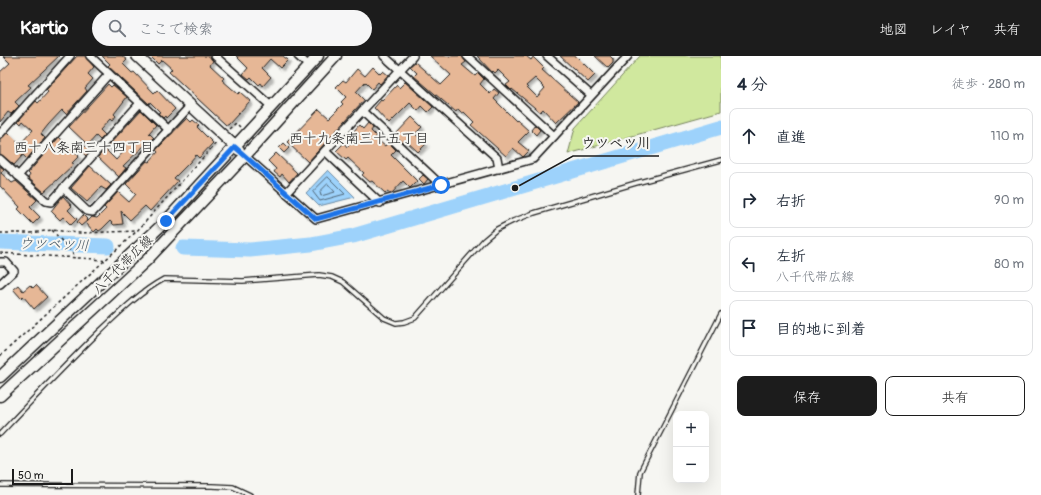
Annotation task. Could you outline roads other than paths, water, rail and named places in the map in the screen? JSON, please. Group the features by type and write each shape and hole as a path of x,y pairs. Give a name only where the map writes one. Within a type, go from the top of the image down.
{"main road":[{"path":"137,56 246,156"},
{"name":"八千代帯広線","path":"0,377 166,221 272,108 318,56"},
{"name":"八千代帯広線","path":"0,396 147,260 246,156 336,56"}],"street":[{"path":"0,134 70,56"},
{"path":"90,56 169,130"},
{"path":"215,56 272,108"},
{"path":"298,56 309,66"},
{"path":"384,56 497,158 499,168"},
{"path":"286,193 413,56"},
{"path":"467,56 554,136"},
{"path":"548,56 591,95"},
{"path":"246,156 316,219 380,203 533,159 628,56"},
{"path":"18,176 109,74"},
{"path":"0,159 46,201 51,202 140,103"},
{"path":"63,188 87,211 93,212 190,106"},
{"path":"362,111 441,185"},
{"path":"325,151 380,203"},
{"path":"0,262 6,262 14,271 0,284"}],"lane":[{"path":"0,434 72,358 122,310 164,279 243,281 319,275 332,277 343,282 384,318 396,323 404,322 415,318 484,240 498,229 513,221 534,213 636,183 721,160"},
{"path":"638,495 640,472 721,314"},
{"path":"0,485 212,486 233,487 250,495"}],"water":[{"path":"328,170 355,197 319,206 306,193"}],"waterway":[{"name":"ウツベツ川","path":"183,248 250,250 311,244 353,236 721,127"},
{"name":"ウツベツ川","path":"0,242 108,246"}],"place":[{"name":"ウツベツ川","path":"515,188"}],"district":[{"name":"西十九条南三十五丁目","path":"359,138"},
{"name":"西十八条南三十四丁目","path":"84,147"}]}
